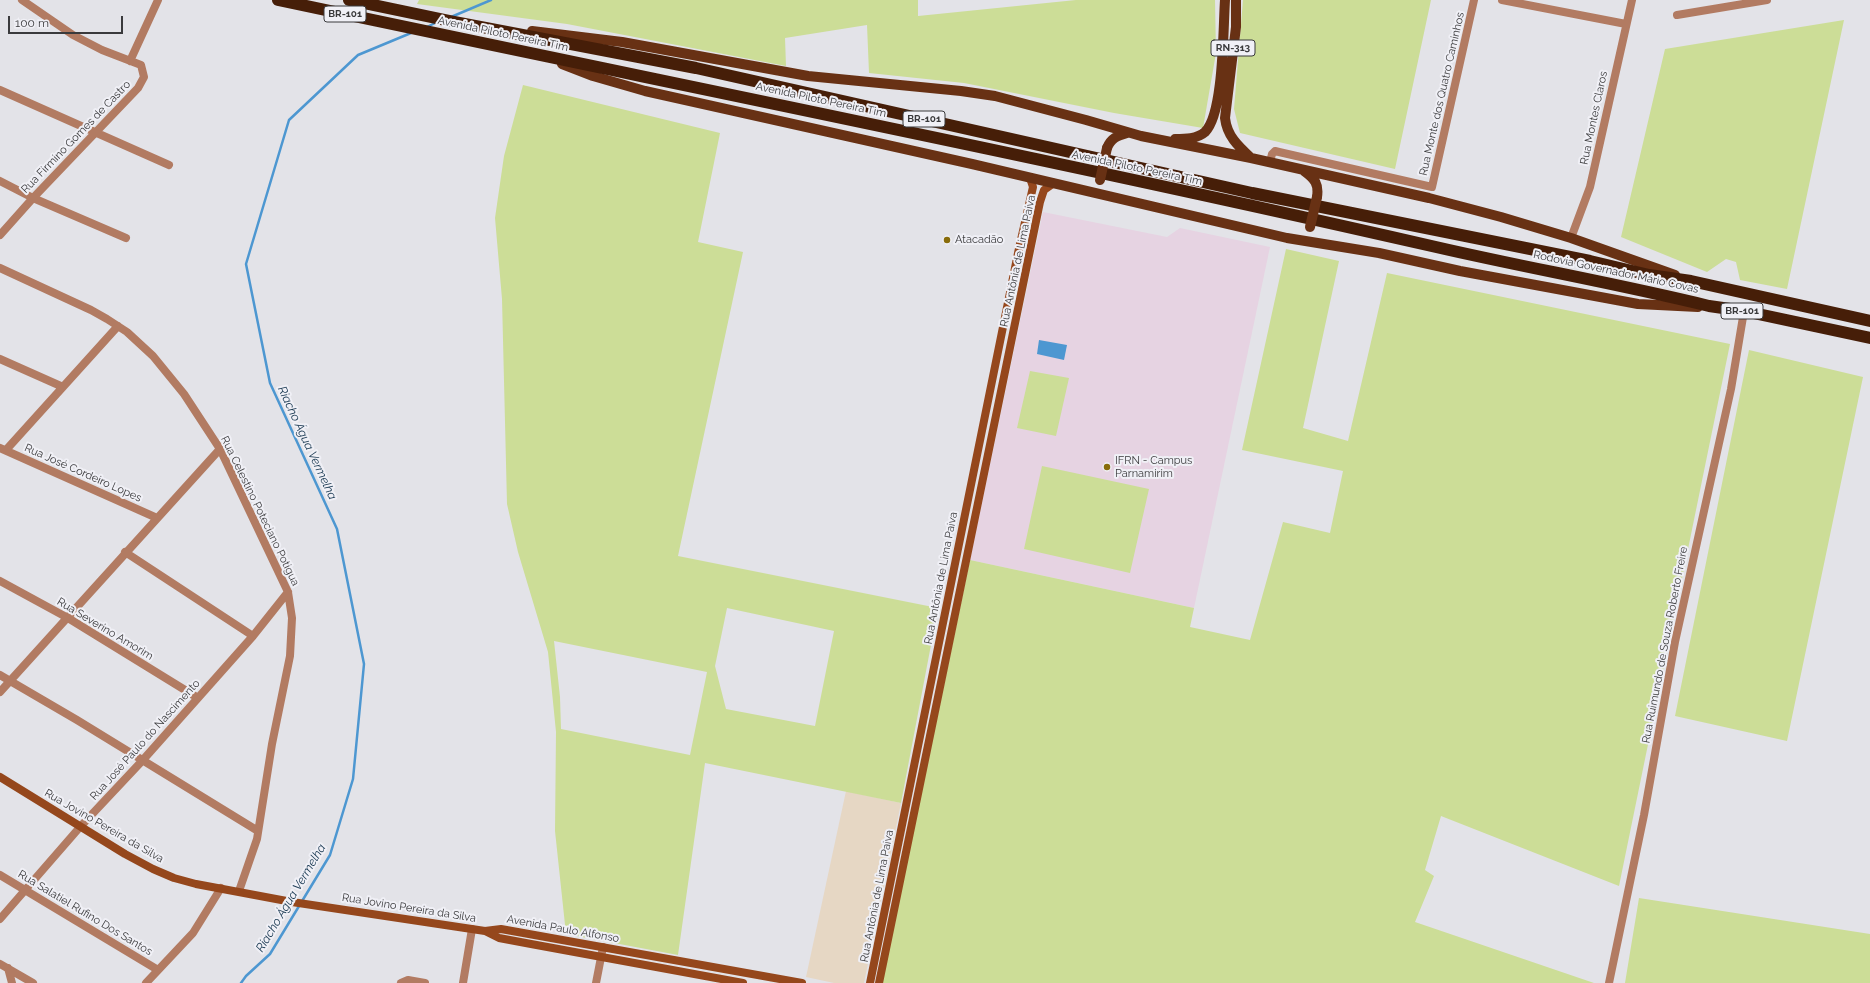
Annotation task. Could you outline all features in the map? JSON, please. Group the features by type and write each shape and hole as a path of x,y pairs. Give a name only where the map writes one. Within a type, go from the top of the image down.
{"highway":[{"name":"Avenida Piloto Pereira Tim","path":"278,0 541,56 704,88 1357,228"},
{"name":"Avenida Piloto Pereira Tim","path":"349,0 450,22 486,27 765,83 1159,172 1360,215"},
{"name":"Rodovia Governador Mário Covas","path":"1360,215 1590,261 1649,275 1691,281 1870,321"},
{"name":"Rodovia Governador Mário Covas","path":"1357,228 1709,306 1744,311 1870,338"}],"main road":[{"name":"RN-313","path":"1163,140 1190,138 1203,134 1215,113 1222,58 1225,0"},
{"name":"RN-313","path":"1236,0 1236,27 1225,112 1226,123 1233,141 1251,158"},
{"path":"486,27 622,42 808,76 961,91 995,96 1086,120 1127,133 1302,169 1429,198 1502,217 1571,238 1691,281"},
{"path":"541,56 592,76 645,91 1054,183 1287,238 1378,253 1467,272 1638,304 1684,307 1709,306"},
{"path":"1111,197 1102,190 1100,180 1107,148 1112,139 1127,133"},
{"path":"1287,238 1300,236 1310,227 1317,197 1319,187 1317,182 1302,169"}],"street":[{"path":"22,0 73,35 126,59 158,0"},
{"name":"Rua Monte dos Quatro Caminhos","path":"1270,162 1272,154 1275,151 1432,187 1474,0"},
{"path":"1502,0 1626,24"},
{"name":"Rua Montes Claros","path":"1571,238 1592,180 1632,0"},
{"path":"1677,15 1767,0"},
{"name":"Rua Firmino Gomes de Castro","path":"0,235 144,80 144,73 141,66 126,59"},
{"path":"0,90 169,165"},
{"name":"Rua Antônia de Lima Paiva","path":"870,983 1013,275 1033,187 1030,178"},
{"path":"0,181 33,198 126,238"},
{"name":"Rua Antônia de Lima Paiva","path":"879,983 1043,193 1046,188 1054,183"},
{"path":"1429,198 1432,187"},
{"name":"Rua Celestino Poteciano Potigua","path":"0,268 91,310 118,326 153,356 184,394 220,449 288,592 292,618 290,656 272,744 257,839 238,891"},
{"path":"1013,275 1025,277"},
{"name":"Rua Ruimundo de Souza Roberto Freire","path":"1609,983 1644,815 1676,642 1731,389 1744,311"},
{"path":"3,449 63,387 118,326"},
{"path":"0,359 63,387"},
{"path":"992,380 1004,383"},
{"name":"Rua José Cordeiro Lopes","path":"3,449 157,518"},
{"path":"0,692 68,618 125,552 220,449"},
{"path":"125,552 253,636"},
{"name":"Rua Severino Amorim","path":"0,580 68,618 198,698"},
{"name":"Rua José Paulo do Nascimento","path":"0,919 80,827 142,761 253,636 288,592"},
{"path":"0,675 77,720 258,831"},
{"name":"Rua Jovino Pereira da Silva","path":"0,777 80,827 153,869 196,884 295,903 485,931"},
{"name":"Rua Salatiel Rufino Dos Santos","path":"0,875 158,970"},
{"path":"146,983 193,932 221,888"},
{"path":"463,983 472,929"},
{"name":"Avenida Paulo Alfonso","path":"485,931 501,929 603,946 802,983"},
{"name":"Avenida Paulo Alfonso","path":"485,931 498,938 741,983"},
{"path":"596,983 603,946"},
{"path":"0,964 33,983"},
{"path":"8,968 12,983"},
{"path":"741,983 742,972"},
{"path":"401,983 408,980 425,983"}],"shaded area":[{"name":"IFRN - Campus Parnamirim","path":"1043,212 1167,237 1180,228 1270,247 1194,608 970,560"},
{"path":"846,791 901,803 864,983 834,983 806,977"}],"green space":[{"path":"419,0 918,0 918,16 1076,0 1215,0 1216,53 1203,128 1114,113 964,83 869,73 867,25 785,38 786,66 567,24 417,4"},
{"path":"1243,0 1431,0 1395,169 1240,133 1234,109"},
{"path":"1844,20 1787,289 1740,280 1736,262 1726,259 1707,272 1621,237 1665,49"},
{"path":"523,85 720,133 698,242 743,252 678,556 938,608 901,803 705,763 678,955 566,934 555,831 556,732 548,652 518,552 507,504 502,299 495,218 504,156","holes":["727,608 834,631 815,726 726,709 715,666","554,641 707,672 690,755 561,729 560,697"]},
{"path":"1286,249 1339,261 1303,428 1348,441 1387,273 1730,344 1619,886 1441,816 1425,870 1434,876 1415,922 1594,983 882,983 970,560 1194,608 1190,627 1250,640 1283,522 1330,533 1343,471 1242,450"},
{"path":"1749,350 1863,377 1787,741 1675,716"},
{"path":"1030,371 1069,378 1056,436 1017,428"},
{"path":"1042,466 1149,489 1130,573 1024,549"},
{"path":"1639,898 1870,934 1870,983 1625,983"}],"water":[{"path":"1039,340 1067,345 1064,360 1037,354"}],"waterway":[{"name":"Riacho Água Vermelha","path":"451,17 491,0"},
{"name":"Riacho Água Vermelha","path":"427,27 437,22"},
{"name":"Riacho Água Vermelha","path":"241,983 246,976 270,954 330,855 353,779 364,664 337,529 270,383 246,264 289,120 358,55 411,33"}],"place":[{"name":"Atacadão","path":"947,240"},
{"name":"IFRN - Campus Parnamirim","path":"1107,467"}]}
